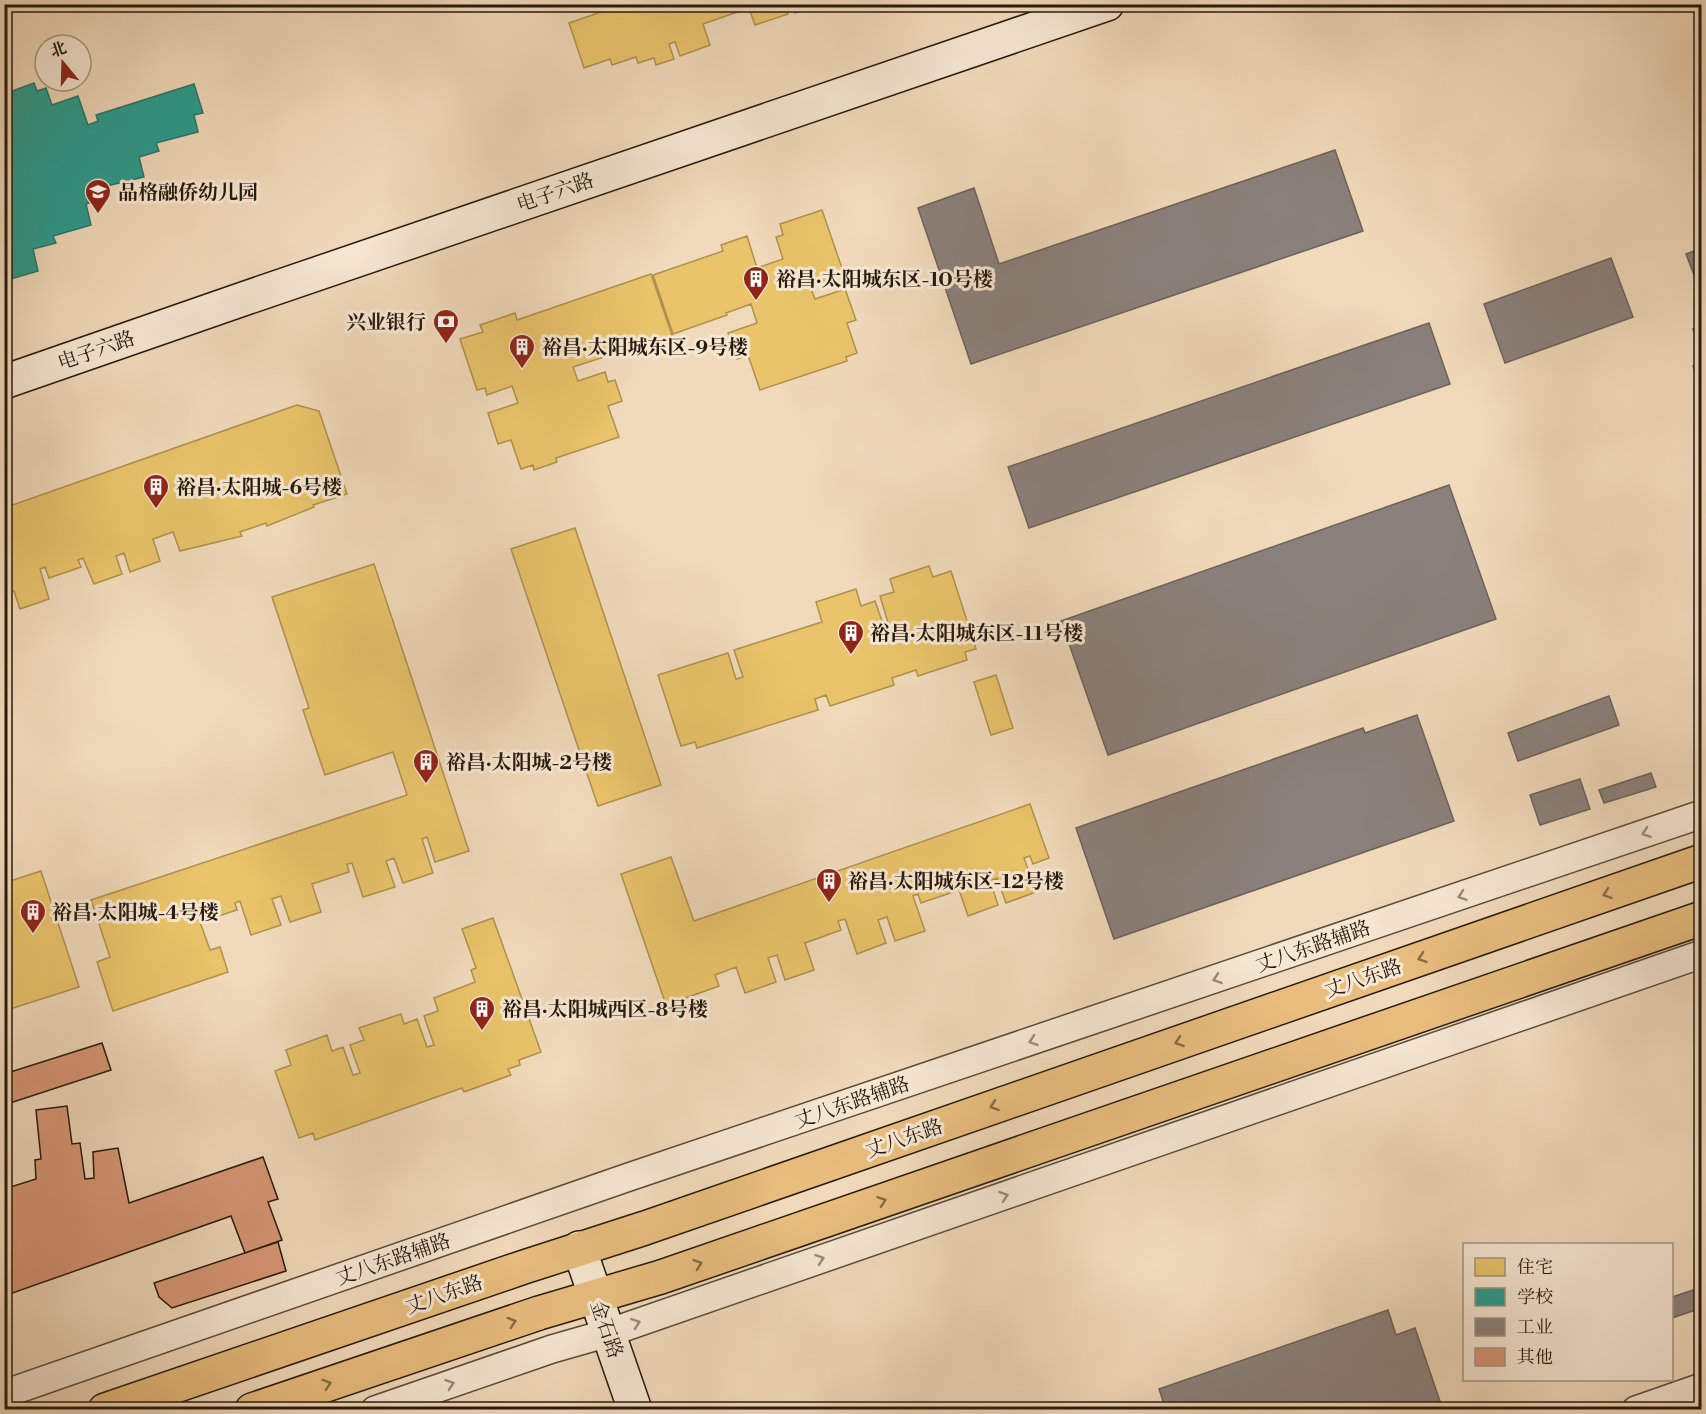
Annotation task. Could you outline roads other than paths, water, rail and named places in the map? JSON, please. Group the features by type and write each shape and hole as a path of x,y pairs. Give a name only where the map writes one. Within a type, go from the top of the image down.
{"main road":[{"name":"丈八东路","path":"105,1410 579,1248 645,1228 1701,861"},
{"path":"252,1410 528,1317 683,1270 1701,918"}],"street":[{"name":"电子六路","path":"4,382 1107,4"},
{"name":"丈八东路辅路","path":"4,1394 626,1178 1701,814"},
{"path":"375,1410 552,1349 609,1333 1701,954"},
{"name":"金石路","path":"579,1248 635,1410"},
{"path":"1636,1410 1701,1387"}],"place":[{"name":"品格融侨幼儿园","path":"98,215"},
{"name":"裕昌·太阳城东区-10号楼","path":"756,302"},
{"name":"兴业银行","path":"446,345"},
{"name":"裕昌·太阳城东区-9号楼","path":"522,370"},
{"name":"裕昌·太阳城-6号楼","path":"156,510"},
{"name":"裕昌·太阳城东区-11号楼","path":"851,656"},
{"name":"裕昌·太阳城-2号楼","path":"426,785"},
{"name":"裕昌·太阳城东区-12号楼","path":"829,904"},
{"name":"裕昌·太阳城-4号楼","path":"33,935"},
{"name":"裕昌·太阳城西区-8号楼","path":"482,1032"}]}
